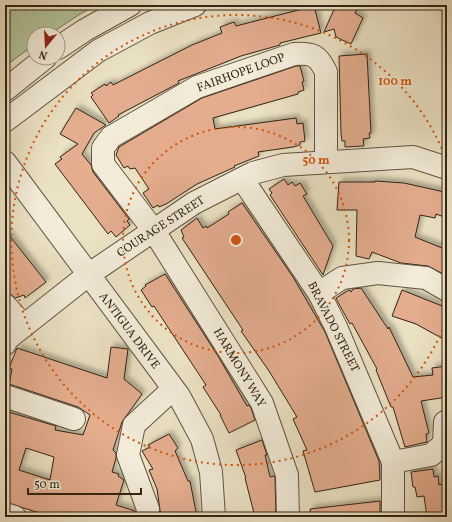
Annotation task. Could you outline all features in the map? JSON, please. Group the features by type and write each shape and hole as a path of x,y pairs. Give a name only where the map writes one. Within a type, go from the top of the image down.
{"street":[{"path":"66,43 85,30 130,5"},
{"path":"5,121 68,72 98,51 150,23 195,5"},
{"name":"FAIRHOPE LOOP","path":"154,231 102,164 103,148 110,137 197,87 294,54 310,53 321,60 326,72 326,162"},
{"path":"5,90 35,66"},
{"name":"COURAGE STREET","path":"5,344 7,339 88,276 194,203 243,180 254,173 283,165 413,158 447,168"},
{"name":"ANTIGUA DRIVE","path":"5,162 173,389 202,439 211,472 214,517"},
{"name":"BRAVADO STREET","path":"243,180 319,293 336,327 393,462 393,517"},
{"name":"HARMONY WAY","path":"154,231 262,403 288,476 288,517"},
{"path":"319,293 342,278 378,273 426,278 447,290"},
{"path":"5,305 24,326"},
{"path":"147,517 148,509 128,455 134,425 173,389"},
{"path":"5,396 74,419"},
{"path":"393,462 431,455 444,444 445,422"},
{"path":"5,514 15,517"}],"green space":[{"path":"5,5 97,5 62,26 26,26 26,51 5,66"}],"building":[{"path":"336,5 359,5 355,13 363,18 351,44 336,37 334,29 324,32"},
{"path":"314,6 321,33 280,43 280,45 241,56 178,81 179,83 118,115 119,116 109,123 91,97 93,95 91,93 105,84 106,86 111,82 113,85 192,45 222,33 220,27 234,22 236,26"},
{"path":"367,54 370,138 363,139 364,146 345,147 345,141 342,141 341,133 339,56"},
{"path":"296,66 300,66 304,81 302,82 304,90 298,92 298,94 213,118 215,129 296,118 297,124 303,123 305,141 300,142 300,145 293,147 258,152 259,156 197,184 166,204 159,207 158,205 153,208 143,193 149,189 135,168 130,169 128,166 124,168 116,155 119,147 202,98"},
{"path":"76,108 106,125 94,133 82,154 91,165 93,172 129,219 127,221 130,225 116,237 111,231 108,234 55,164 62,159 60,157 78,144 60,134"},
{"path":"284,179 288,185 292,182 295,186 300,183 307,194 303,196 333,246 323,275 270,195 272,193 269,189"},
{"path":"375,181 404,183 440,191 447,195 447,218 436,214 435,218 420,215 415,237 447,250 447,276 428,266 401,263 372,252 369,259 356,256 357,210 337,210 339,182"},
{"path":"242,203 293,277 325,332 379,461 380,480 315,492 303,451 307,450 293,419 297,417 269,371 241,331 243,330 182,238 184,237 181,230 197,218 203,228 206,226 207,228 229,214 228,212"},
{"path":"5,230 46,282 25,298 24,295 15,298 9,293 5,293"},
{"path":"165,274 218,356 247,406 249,405 251,408 255,420 229,433 221,415 203,387 206,385 154,306 152,307 141,290 146,286 145,285"},
{"path":"361,288 388,329 389,327 413,377 433,375 432,368 447,366 447,397 421,401 429,433 426,434 427,442 405,447 393,407 391,407 376,370 377,369 352,323 350,324 336,298 349,290 351,292 353,289"},
{"path":"402,290 447,308 447,341 416,324 392,316"},
{"path":"111,347 128,349 124,379 142,394 122,422 113,450 116,453 116,458 112,472 119,474 118,476 124,480 116,505 135,511 135,517 52,517 5,502 5,411 56,426 55,430 83,435 90,415 78,407 9,384 12,369 9,368 17,348 107,378","holes":["26,448 54,457 50,480 19,470"]},
{"path":"169,434 178,448 175,451 188,481 190,481 197,517 161,517 157,489 149,470 153,469 142,451 150,447 148,445"},
{"path":"262,440 267,455 265,455 270,477 275,477 276,517 255,517 246,478 236,450"},
{"path":"433,469 434,477 438,476 439,485 447,483 447,517 427,517 424,496 417,497 415,487 413,487 411,472"},
{"path":"380,501 380,517 311,517 310,509"}]}
